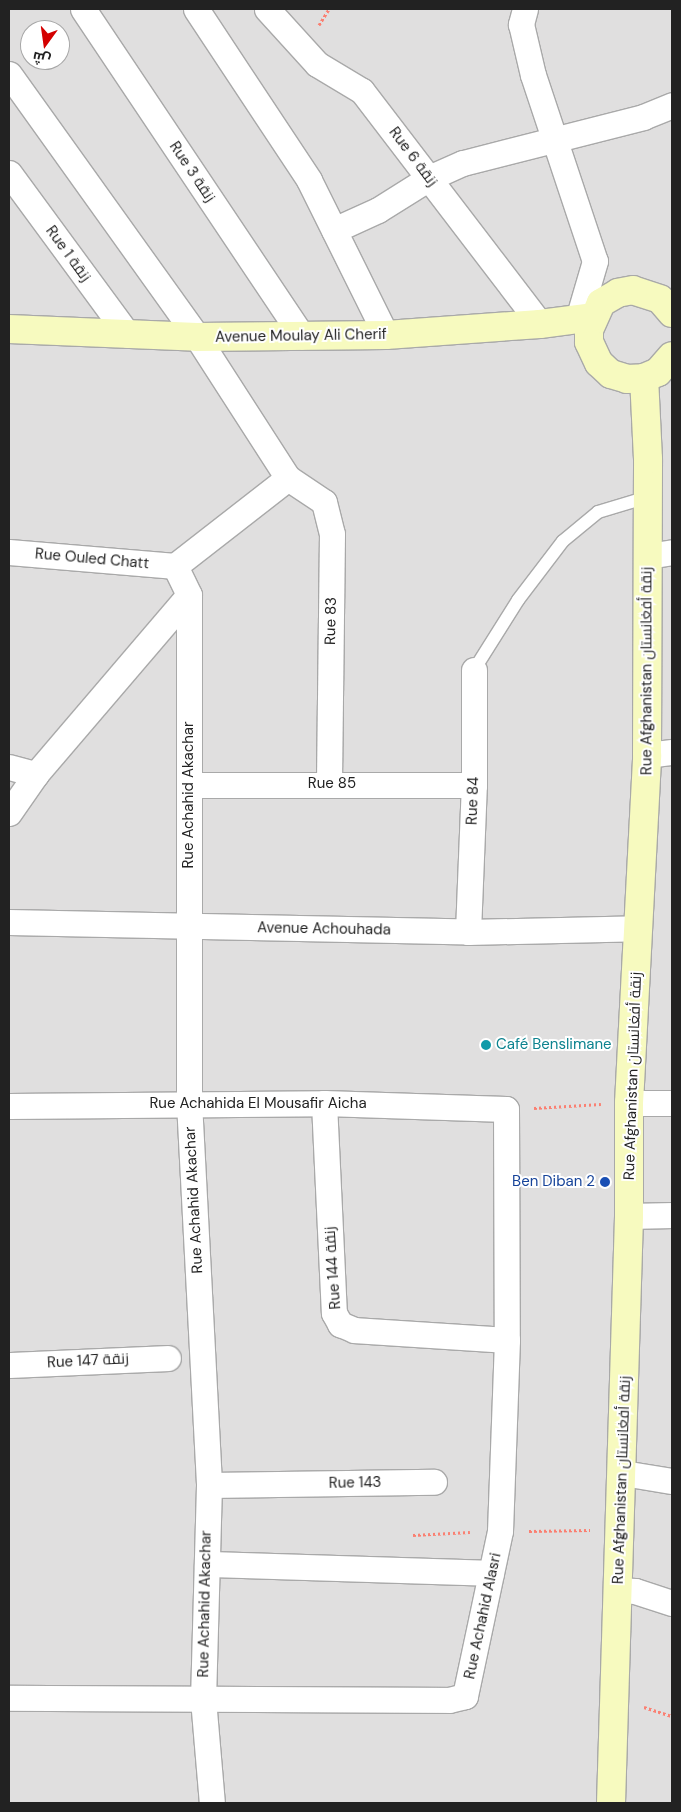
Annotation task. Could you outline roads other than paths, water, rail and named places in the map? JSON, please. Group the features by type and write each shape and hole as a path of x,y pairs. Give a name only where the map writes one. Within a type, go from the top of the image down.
{"street":[{"name":"Rue 3 زنقة","path":"82,9 302,336"},
{"path":"196,9 310,180 386,335"},
{"name":"Rue 6 زنقة","path":"267,9 317,64 362,90 540,324"},
{"path":"525,9 521,24 533,75 595,262 586,318 589,342 599,363 612,374 627,379 644,378 658,372 672,356"},
{"path":"9,74 197,337 288,478 175,566"},
{"path":"334,230 378,210 429,178 463,163 554,138 643,117 672,105"},
{"name":"Rue 1 زنقة","path":"9,173 128,335"},
{"path":"586,318 601,303 618,294 633,290 668,300"},
{"name":"Avenue Moulay Ali Cherif","path":"9,329 197,337 386,335 540,324 586,318"},
{"name":"Rue Afghanistan زنقة أفغانستان","path":"611,1803 623,1473 629,1216 629,1103 638,928 660,754 660,554 648,497 644,378"},
{"name":"Rue 83","path":"288,478 324,502 330,519 329,784"},
{"name":"Rue Ouled Chatt","path":"9,552 175,566"},
{"name":"Rue Achahid Akachar","path":"175,566 189,595 189,1102 209,1485 203,1700 212,1803"},
{"path":"9,813 36,774 189,595"},
{"name":"Rue 84","path":"468,932 474,785 474,670"},
{"path":"9,767 36,774"},
{"name":"Rue 85","path":"190,785 474,785"},
{"name":"Avenue Achouhada","path":"9,922 468,932 638,928"},
{"name":"Rue Achahida El Mousafir Aicha","path":"9,1106 189,1102 324,1102 506,1109"},
{"name":"Rue 144 زنقة","path":"324,1102 334,1313 340,1324 354,1330 507,1340"},
{"path":"629,1103 672,1103"},
{"name":"Rue Achahid Alasri","path":"9,1698 449,1700 465,1696 500,1531 507,1340 506,1109"},
{"path":"629,1216 672,1214"},
{"name":"Rue 147 زنقة","path":"9,1365 168,1358"},
{"path":"623,1473 672,1481"},
{"name":"Rue 143","path":"209,1485 434,1482"},
{"path":"207,1564 491,1572"},
{"path":"618,1590 635,1591 672,1604"}],"lane":[{"path":"474,670 518,600 562,541 598,512 648,497"}],"place":[{"name":"Café Benslimane","path":"486,1045"},
{"name":"Ben Diban 2","path":"605,1182"}]}
